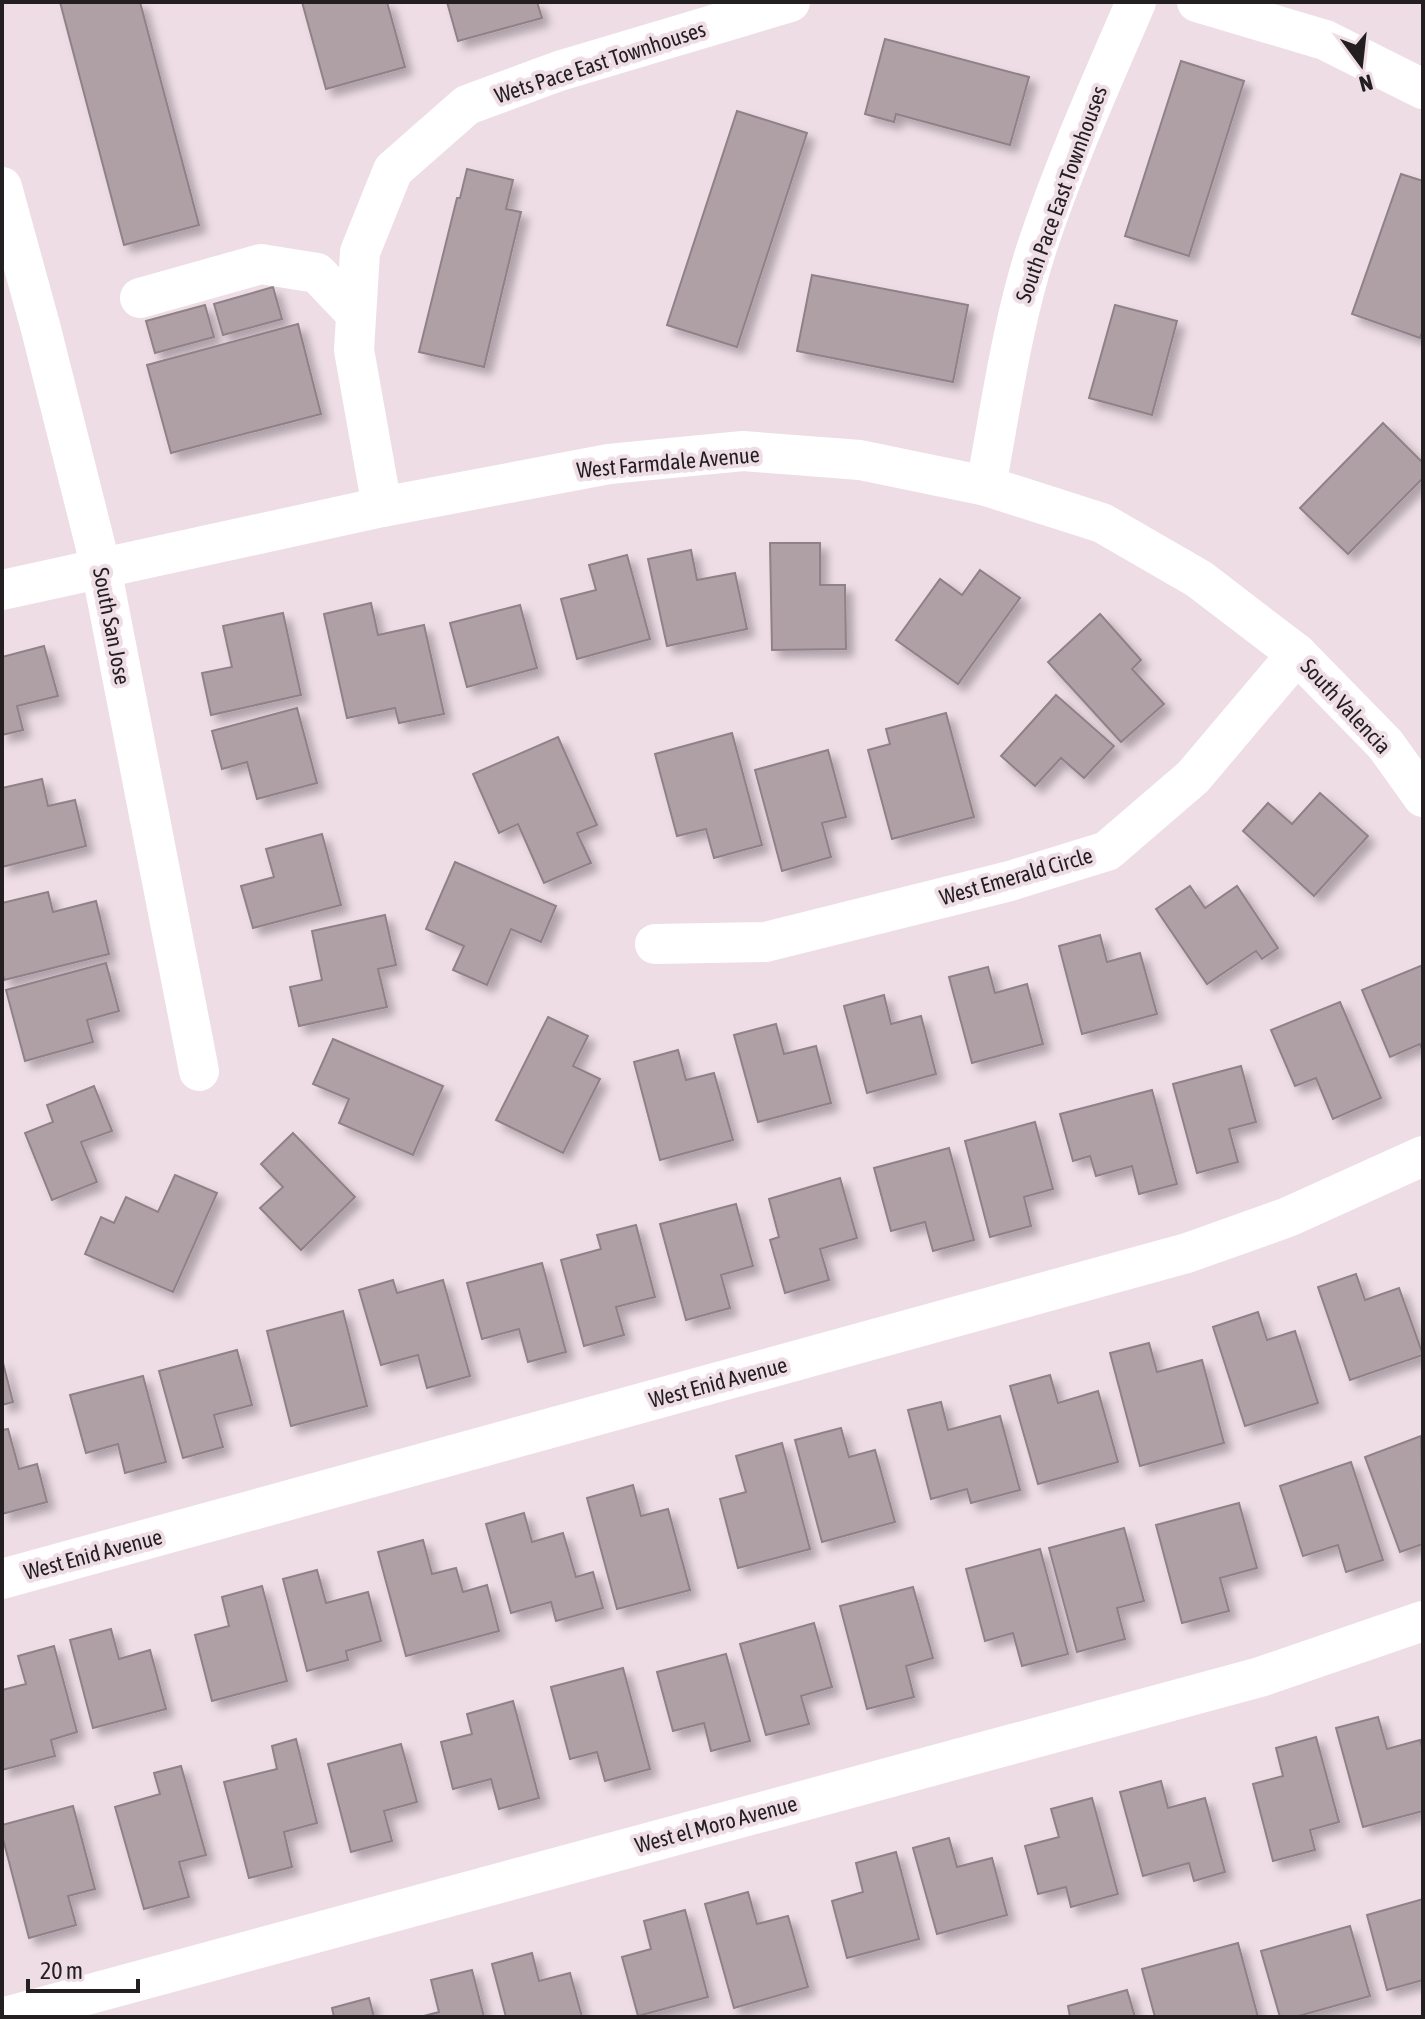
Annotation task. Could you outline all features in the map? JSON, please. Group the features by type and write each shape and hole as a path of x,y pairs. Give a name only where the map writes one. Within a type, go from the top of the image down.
{"street":[{"name":"Wets Pace East Townhouses","path":"382,507 354,350 360,252 393,170 467,105 559,71 790,2"},
{"name":"South Pace East Townhouses","path":"986,486 1016,323 1037,247 1074,148 1136,2"},
{"path":"1197,2 1325,40 1423,89"},
{"name":"South San Jose","path":"2,187 101,568 199,1071"},
{"path":"140,298 261,264 317,273 356,314"},
{"name":"West Farmdale Avenue","path":"2,590 382,507 609,464 743,451 860,460 986,486 1102,523 1199,579 1297,654"},
{"name":"South Valencia","path":"1297,654 1385,744 1423,797"},
{"name":"West Emerald Circle","path":"655,944 765,942 1010,881 1107,851 1193,777 1297,654"},
{"name":"West Enid Avenue","path":"2,1579 1187,1253 1288,1217 1423,1156"},
{"name":"West el Moro Avenue","path":"5,2017 1260,1677 1423,1621"}],"building":[{"path":"60,2 140,2 199,225 124,245"},
{"path":"302,2 387,2 405,67 326,89"},
{"path":"447,2 537,2 542,18 458,41"},
{"path":"885,39 1029,77 1010,145 896,114 894,122 865,114"},
{"path":"1181,61 1244,81 1189,256 1125,236"},
{"path":"737,111 807,133 737,347 667,325"},
{"path":"467,169 513,180 506,209 521,212 484,367 419,352"},
{"path":"1401,174 1423,181 1423,329 1420,338 1352,314"},
{"path":"812,275 968,305 953,382 797,351"},
{"path":"273,287 282,319 223,335 214,304"},
{"path":"205,305 214,337 155,353 146,321"},
{"path":"1115,305 1177,321 1152,415 1089,398"},
{"path":"298,324 321,414 171,453 147,365"},
{"path":"1383,423 1423,463 1423,478 1348,554 1300,508"},
{"path":"770,543 820,543 820,585 845,585 846,649 772,650"},
{"path":"691,550 697,580 735,573 747,629 667,646 648,559"},
{"path":"627,555 650,639 577,659 561,599 596,590 589,565"},
{"path":"980,570 1020,598 958,684 896,640 940,579 962,595"},
{"path":"371,603 378,635 424,625 444,714 399,723 395,708 347,718 324,614"},
{"path":"520,605 537,668 467,687 450,623"},
{"path":"283,613 301,695 211,715 202,673 232,667 223,626"},
{"path":"1100,614 1141,660 1132,669 1164,704 1121,742 1048,662"},
{"path":"44,646 58,696 17,706 23,730 2,735 2,657"},
{"path":"1056,695 1114,746 1084,778 1061,758 1035,786 1001,756"},
{"path":"297,708 317,783 257,799 247,762 222,769 212,731"},
{"path":"946,713 974,817 892,839 868,750 890,744 886,729"},
{"path":"732,733 762,845 714,858 706,829 677,836 655,754"},
{"path":"558,737 597,825 577,833 591,863 544,883 518,824 499,833 473,774"},
{"path":"828,750 846,817 822,823 831,857 782,871 755,770"},
{"path":"42,779 48,806 75,800 86,846 2,867 2,788"},
{"path":"1320,793 1368,836 1314,896 1243,831 1268,803 1292,824"},
{"path":"322,834 341,905 253,928 241,886 274,877 266,849"},
{"path":"455,862 556,906 541,942 511,929 487,985 453,970 464,946 426,929"},
{"path":"1190,886 1205,908 1237,886 1278,948 1262,959 1256,951 1207,984 1156,909"},
{"path":"48,892 53,912 96,901 109,954 4,980 2,903"},
{"path":"385,915 396,965 378,969 387,1007 299,1026 290,987 322,980 312,931"},
{"path":"1100,935 1107,962 1140,953 1157,1014 1082,1034 1059,946"},
{"path":"106,963 119,1011 87,1020 93,1042 25,1061 6,990"},
{"path":"1423,965 1423,1053 1420,1044 1390,1057 1362,990"},
{"path":"988,967 995,993 1027,984 1043,1044 972,1063 949,977"},
{"path":"884,995 891,1024 921,1016 936,1074 867,1093 844,1006"},
{"path":"1340,1002 1381,1098 1333,1119 1316,1078 1295,1086 1271,1030"},
{"path":"548,1017 588,1036 573,1066 600,1079 563,1153 496,1120"},
{"path":"776,1024 784,1054 816,1046 831,1103 758,1122 734,1035"},
{"path":"333,1039 443,1086 413,1155 339,1123 349,1099 313,1084"},
{"path":"678,1050 686,1080 714,1073 733,1140 660,1160 634,1062"},
{"path":"1241,1066 1256,1122 1229,1129 1238,1162 1197,1173 1173,1084"},
{"path":"94,1086 112,1131 81,1142 97,1182 52,1200 25,1133 53,1122 47,1105"},
{"path":"1152,1090 1177,1184 1139,1194 1132,1166 1096,1176 1090,1156 1073,1161 1060,1114"},
{"path":"1035,1122 1053,1189 1024,1197 1031,1226 990,1237 965,1141"},
{"path":"293,1133 355,1197 301,1250 260,1208 283,1187 261,1164"},
{"path":"949,1148 974,1240 933,1251 925,1222 891,1231 874,1168"},
{"path":"175,1175 217,1193 173,1292 85,1254 101,1217 114,1223 126,1197 158,1212"},
{"path":"840,1178 857,1238 820,1249 829,1280 785,1293 770,1240 779,1237 769,1199"},
{"path":"736,1204 753,1266 721,1275 730,1308 686,1320 660,1224"},
{"path":"636,1225 655,1297 616,1307 624,1335 584,1346 561,1260 601,1249 597,1235"},
{"path":"542,1263 566,1352 528,1362 519,1329 482,1339 467,1283"},
{"path":"1356,1274 1365,1300 1399,1288 1423,1355 1350,1380 1318,1287"},
{"path":"393,1280 397,1293 443,1280 470,1376 427,1388 418,1355 381,1365 359,1290"},
{"path":"343,1311 367,1406 291,1426 267,1331"},
{"path":"1258,1312 1267,1340 1295,1331 1318,1403 1245,1426 1213,1327"},
{"path":"1149,1343 1157,1372 1202,1360 1224,1443 1140,1466 1110,1353"},
{"path":"237,1350 252,1405 214,1415 223,1447 183,1458 159,1371"},
{"path":"2,1359 13,1402 2,1405"},
{"path":"1050,1375 1058,1403 1098,1391 1118,1462 1038,1484 1010,1386"},
{"path":"143,1376 166,1462 125,1473 118,1444 86,1453 70,1395"},
{"path":"941,1402 948,1430 1000,1416 1020,1490 971,1503 967,1489 931,1499 908,1410"},
{"path":"841,1428 849,1457 875,1450 895,1522 822,1542 795,1440"},
{"path":"8,1429 19,1469 37,1464 47,1502 2,1514 2,1430"},
{"path":"1421,1436 1423,1544 1400,1552 1365,1457"},
{"path":"782,1443 810,1549 738,1568 720,1499 746,1492 736,1456"},
{"path":"1351,1462 1383,1560 1346,1572 1338,1545 1303,1556 1280,1486"},
{"path":"633,1485 641,1516 668,1509 690,1590 617,1609 587,1498"},
{"path":"1239,1503 1257,1568 1220,1578 1229,1611 1182,1623 1156,1525"},
{"path":"524,1513 532,1542 563,1533 576,1577 593,1572 603,1608 556,1621 551,1602 511,1613 486,1524"},
{"path":"1124,1528 1144,1601 1117,1608 1125,1639 1077,1652 1049,1548"},
{"path":"423,1540 432,1574 456,1568 463,1592 487,1585 499,1631 406,1656 378,1552"},
{"path":"1040,1549 1068,1654 1022,1666 1013,1633 985,1641 966,1569"},
{"path":"317,1570 326,1603 368,1592 381,1641 346,1651 348,1660 307,1671 283,1579"},
{"path":"262,1586 287,1681 212,1701 195,1635 229,1626 222,1597"},
{"path":"913,1587 933,1658 906,1666 914,1697 867,1709 840,1606"},
{"path":"814,1623 832,1687 801,1696 809,1724 766,1735 740,1644"},
{"path":"111,1629 119,1659 150,1650 166,1709 93,1728 70,1640"},
{"path":"54,1646 77,1732 51,1740 55,1756 2,1770 2,1690 26,1684 18,1656"},
{"path":"726,1654 750,1741 711,1751 704,1723 673,1731 657,1672"},
{"path":"623,1668 650,1769 605,1781 597,1752 570,1759 551,1687"},
{"path":"513,1701 539,1798 499,1809 491,1779 453,1789 441,1742 472,1734 467,1714"},
{"path":"1378,1717 1387,1749 1420,1740 1423,1750 1423,1811 1363,1827 1336,1728"},
{"path":"1316,1737 1339,1822 1310,1830 1315,1850 1273,1861 1253,1784 1283,1776 1276,1748"},
{"path":"296,1739 317,1823 284,1832 292,1867 249,1878 224,1782 277,1769 272,1746"},
{"path":"401,1744 417,1802 384,1811 392,1841 351,1852 328,1764"},
{"path":"181,1766 206,1855 179,1862 189,1897 144,1909 115,1807 160,1794 154,1773"},
{"path":"1161,1781 1168,1808 1205,1798 1225,1872 1194,1881 1189,1863 1143,1876 1120,1792"},
{"path":"1092,1798 1118,1894 1071,1907 1066,1887 1038,1894 1025,1846 1059,1837 1051,1809"},
{"path":"73,1806 95,1889 68,1896 76,1925 29,1938 2,1825"},
{"path":"949,1838 957,1867 992,1858 1007,1915 937,1934 913,1848"},
{"path":"896,1852 919,1939 847,1958 832,1901 863,1892 856,1863"},
{"path":"748,1892 757,1924 788,1916 808,1987 734,2008 705,1904"},
{"path":"1423,1899 1423,1980 1387,1990 1367,1915"},
{"path":"685,1910 708,1997 638,2016 622,1957 651,1949 644,1921"},
{"path":"1350,1926 1370,1996 1295,2017 1280,2017 1261,1951"},
{"path":"1238,1943 1258,2017 1155,2017 1142,1969"},
{"path":"532,1953 539,1981 570,1973 582,2017 506,2017 492,1964"},
{"path":"472,1970 484,2017 420,2017 439,2012 431,1980"},
{"path":"1127,1990 1135,2017 1070,2017 1068,2006"},
{"path":"369,1998 374,2017 334,2017 332,2008"}]}
